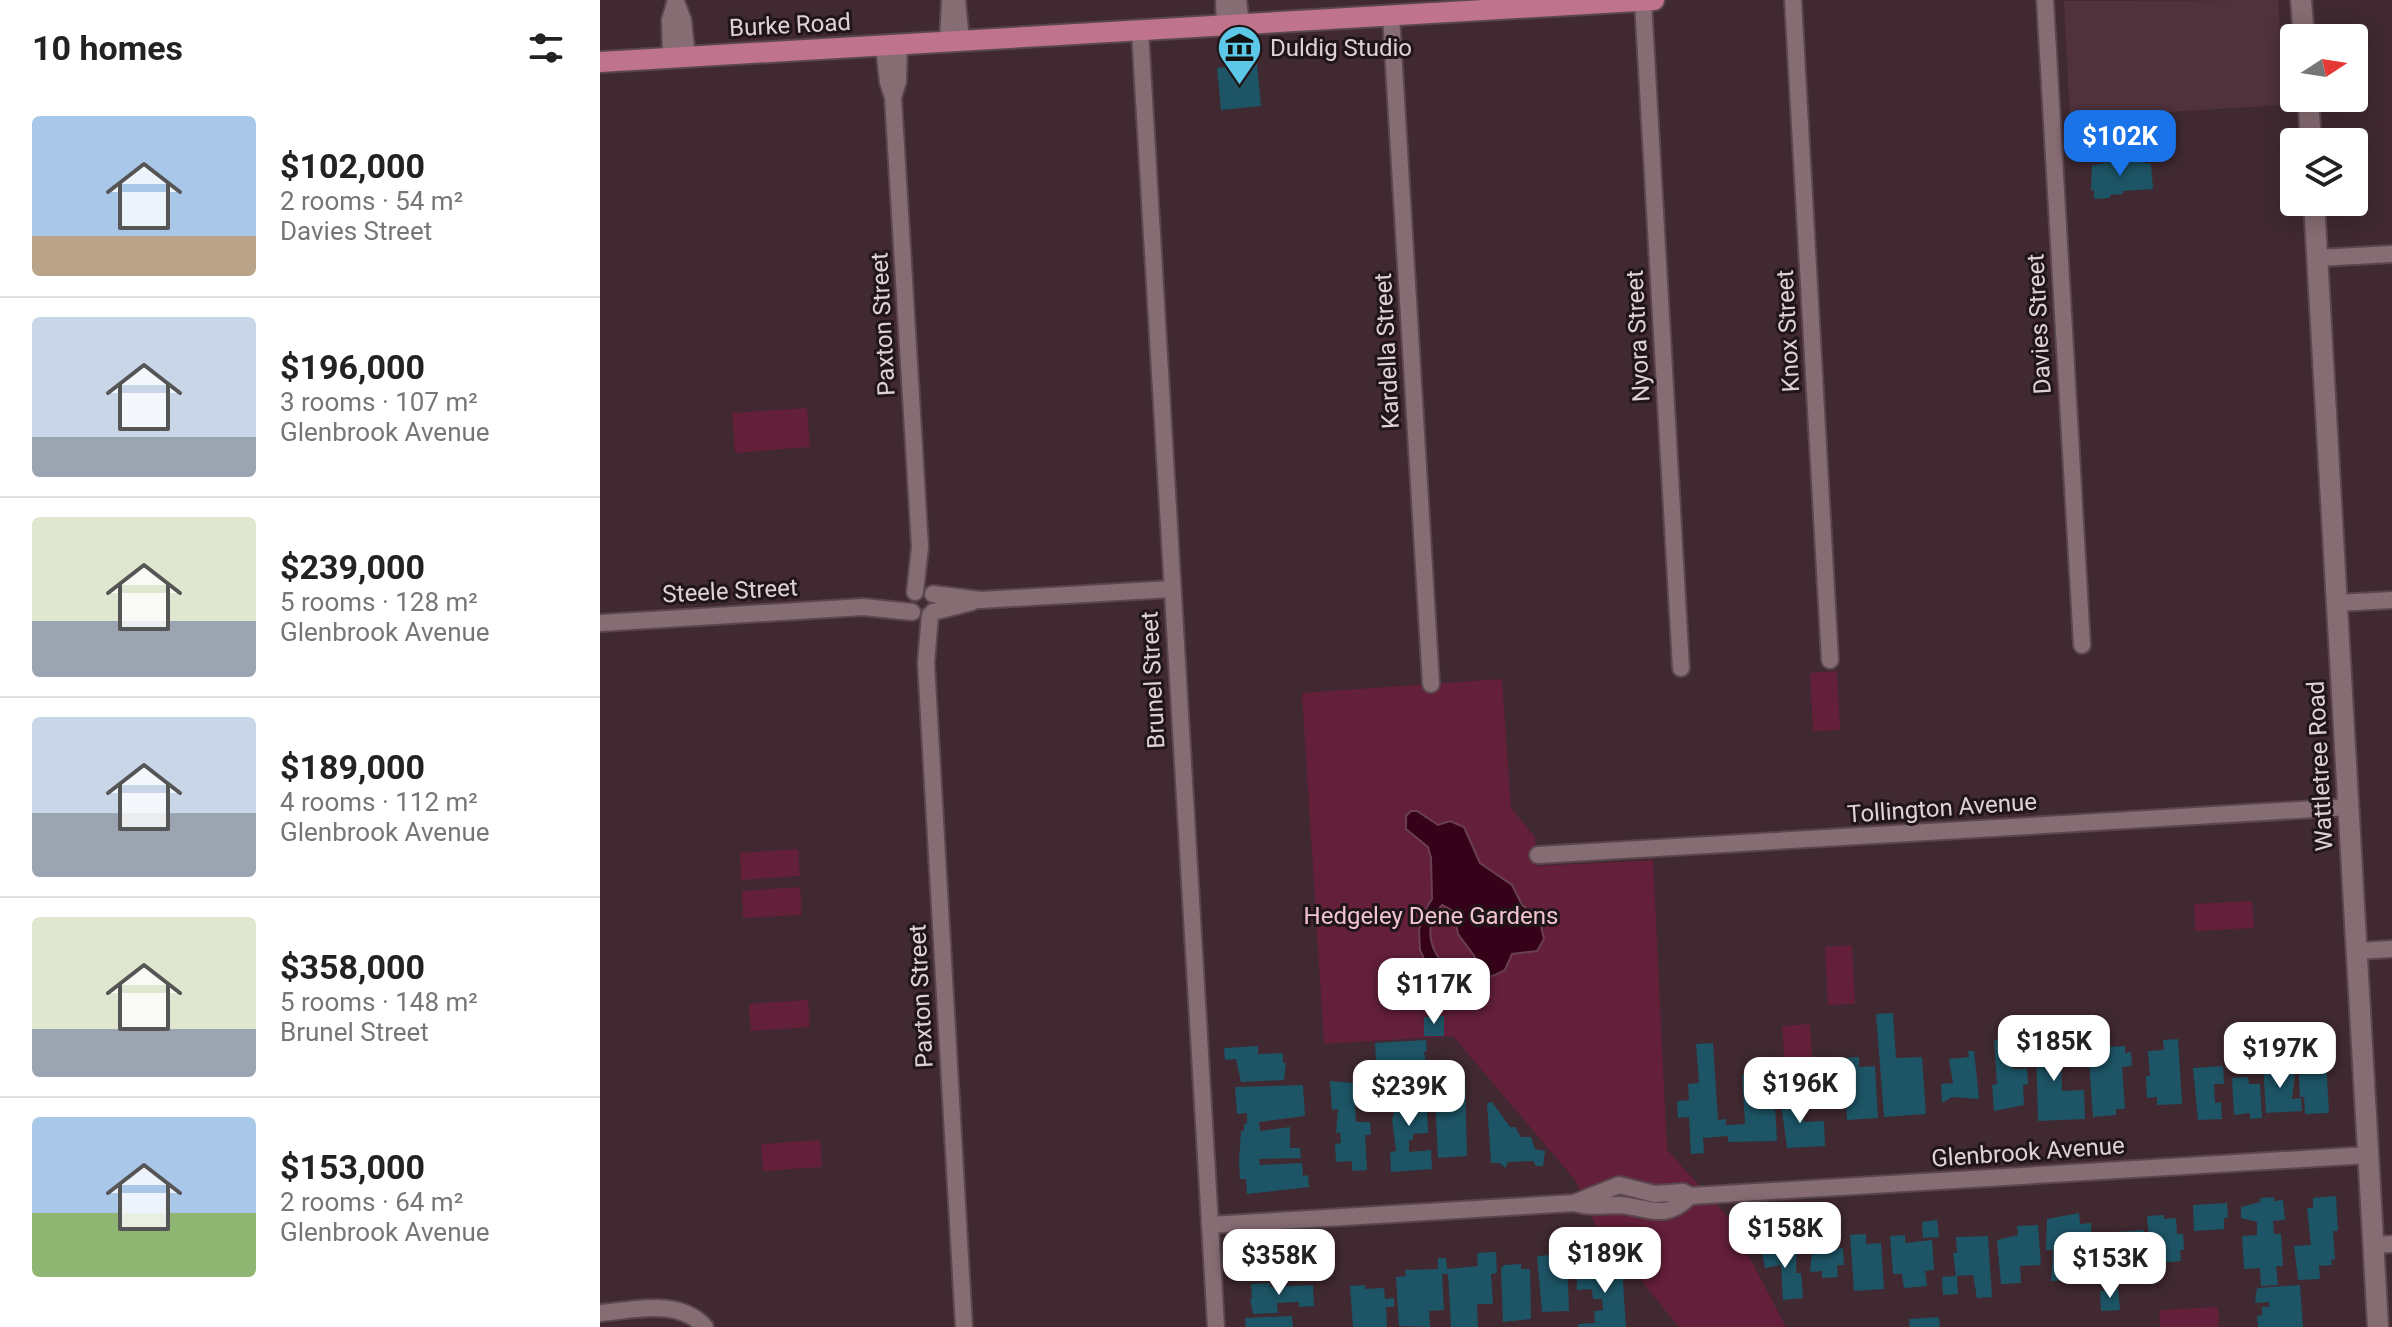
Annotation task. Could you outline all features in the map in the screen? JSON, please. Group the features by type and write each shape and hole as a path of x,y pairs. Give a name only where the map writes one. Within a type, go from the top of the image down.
{"main road":[{"name":"Burke Road","path":"600,62 1654,0"},
{"path":"2301,0 2303,24"},
{"name":"Wattletree Road","path":"2315,216 2368,1155 2383,1245 2378,1327"}],"street":[{"path":"950,0 955,42"},
{"path":"955,42 957,0"},
{"path":"1224,0 1233,26"},
{"path":"1233,26 1238,0"},
{"name":"Knox Street","path":"1793,0 1830,660"},
{"name":"Davies Street","path":"2045,0 2082,645"},
{"path":"676,1 670,20 679,57"},
{"name":"Nyora Street","path":"1643,1 1681,668"},
{"name":"Kardella Street","path":"1391,16 1431,684"},
{"name":"Brunel Street","path":"1140,31 1216,1327"},
{"name":"Paxton Street","path":"891,45 888,82 893,97 923,594"},
{"path":"2318,258 2392,254"},
{"name":"Steele Street","path":"863,607 922,613 981,600 1171,589"},
{"path":"923,594 936,601 922,613 909,601 923,594"},
{"name":"Steele Street","path":"600,623 863,607 923,594 981,600"},
{"path":"2337,603 2392,600"},
{"name":"Paxton Street","path":"922,613 964,1327"},
{"name":"Tollington Avenue","path":"1538,855 2349,807"},
{"path":"2357,951 2392,949"},
{"name":"Glenbrook Avenue","path":"1210,1225 1574,1203 1619,1185 1655,1194 1683,1192 1690,1196 2368,1155"},
{"path":"600,1313 679,1309 697,1318 705,1327"}],"shaded area":[{"path":"2278,0 2280,105 2070,118 2064,1"},
{"path":"1411,811 1417,811 1438,825 1450,821 1464,827 1480,863 1512,885 1522,905 1539,918 1544,939 1537,951 1512,954 1505,970 1474,980 1424,972 1419,930 1432,899 1431,858 1428,847 1406,829 1406,816","holes":["1442,905 1453,911 1458,934 1475,957 1473,968 1456,973 1440,959 1431,942 1430,932"]}],"green space":[{"path":"807,408 810,447 735,453 732,413"},
{"path":"1837,671 1840,730 1813,731 1810,673"},
{"name":"Hedgeley Dene Gardens","path":"1502,679 1511,808 1535,837 1536,866 1653,860 1667,1150 1729,1218 1786,1327 1679,1327 1595,1224 1575,1180 1453,1036 1324,1044 1302,693"},
{"path":"798,849 800,876 741,880 740,853"},
{"path":"800,887 802,915 743,918 742,891"},
{"path":"2252,901 2254,928 2195,931 2194,904"},
{"path":"1852,945 1855,1004 1828,1005 1825,947"},
{"path":"808,1000 810,1027 751,1031 749,1004"},
{"path":"1810,1024 1814,1085 1786,1086 1782,1026"},
{"path":"820,1140 822,1167 763,1171 761,1144"},
{"path":"2218,1307 2219,1327 2160,1327 2159,1310"}],"building":[{"name":"Duldig Studio","path":"1257,64 1261,106 1221,110 1217,68"},
{"path":"2155,125 2154,157 2108,157 2108,161 2093,162 2092,158 2089,159 2088,143 2093,130"},
{"path":"2127,160 2151,164 2153,189 2123,191 2123,194 2110,195 2110,198 2094,199 2094,190 2091,191 2092,165"},
{"path":"1893,1013 1896,1058 1922,1057 1926,1114 1884,1117 1876,1014"},
{"path":"1444,1016 1444,1036 1424,1036 1424,1017"},
{"path":"2058,1030 2059,1052 2052,1053 2053,1061 2061,1060 2062,1091 2084,1090 2085,1119 2038,1121 2036,1046 2033,1046 2032,1031"},
{"path":"2087,1035 2101,1035 2102,1039 2106,1039 2106,1047 2125,1046 2125,1053 2131,1052 2132,1066 2122,1067 2125,1109 2116,1109 2116,1115 2093,1117"},
{"path":"2012,1038 2014,1069 2027,1068 2028,1084 2023,1085 2024,1105 1994,1111 1992,1085 1997,1084 1994,1040"},
{"path":"2178,1039 2182,1104 2157,1105 2157,1097 2147,1098 2146,1076 2150,1076 2148,1051 2164,1050 2163,1040"},
{"path":"1426,1040 1427,1051 1424,1052 1428,1074 1410,1074 1410,1064 1393,1065 1394,1077 1377,1077 1375,1043"},
{"path":"1713,1043 1718,1120 1726,1119 1726,1125 1745,1124 1742,1075 1773,1073 1777,1141 1728,1142 1728,1136 1703,1138 1704,1153 1691,1154 1689,1117 1678,1118 1677,1101 1689,1100 1688,1084 1699,1083 1696,1044"},
{"path":"1258,1046 1258,1054 1283,1053 1283,1063 1286,1063 1284,1080 1241,1082 1236,1059 1225,1060 1224,1048"},
{"path":"1968,1051 1974,1051 1979,1099 1952,1097 1942,1103 1941,1084 1953,1083 1949,1059 1969,1057"},
{"path":"1859,1057 1859,1067 1875,1066 1878,1118 1847,1120 1843,1058"},
{"path":"2311,1058 2311,1061 2326,1060 2329,1113 2305,1114 2304,1097 2300,1097 2298,1059"},
{"path":"2286,1063 2287,1074 2295,1074 2292,1099 2301,1098 2302,1111 2266,1113 2263,1064"},
{"path":"2223,1066 2224,1084 2214,1084 2215,1103 2221,1102 2222,1119 2198,1120 2193,1068"},
{"path":"1465,1076 1467,1156 1438,1158 1434,1078"},
{"path":"2248,1077 2249,1084 2260,1084 2262,1118 2250,1119 2250,1113 2234,1115 2232,1078"},
{"path":"1423,1079 1426,1106 1409,1107 1410,1112 1427,1110 1428,1133 1413,1134 1413,1140 1409,1140 1409,1152 1431,1150 1432,1169 1391,1172 1390,1152 1396,1151 1392,1120 1395,1109 1391,1110 1390,1095 1406,1091 1405,1080"},
{"path":"1330,1081 1354,1083 1354,1092 1360,1094 1361,1100 1355,1102 1356,1122 1370,1122 1371,1135 1365,1135 1367,1170 1352,1171 1352,1161 1336,1162 1335,1144 1341,1143 1340,1132 1336,1133 1338,1109 1332,1110"},
{"path":"1303,1085 1305,1116 1259,1122 1260,1131 1290,1127 1290,1148 1300,1148 1301,1158 1259,1159 1260,1165 1302,1163 1303,1176 1308,1175 1309,1187 1247,1194 1246,1179 1240,1179 1239,1161 1241,1131 1247,1124 1247,1113 1237,1114 1235,1087"},
{"path":"1799,1095 1804,1122 1824,1121 1825,1146 1787,1148 1780,1096"},
{"path":"1492,1102 1510,1127 1515,1127 1521,1137 1531,1137 1535,1149 1545,1151 1543,1166 1536,1166 1533,1161 1508,1162 1505,1168 1500,1163 1491,1163 1487,1103"},
{"path":"2336,1196 2338,1231 2333,1231 2335,1259 2331,1260 2332,1265 2319,1266 2320,1279 2298,1280 2294,1246 2311,1245 2307,1208 2313,1208 2313,1198"},
{"path":"2274,1197 2274,1201 2283,1200 2285,1220 2273,1221 2274,1234 2281,1234 2283,1266 2276,1266 2278,1285 2261,1286 2260,1268 2244,1269 2242,1236 2257,1235 2257,1222 2241,1218 2241,1207 2260,1202 2260,1198"},
{"path":"2227,1203 2228,1218 2224,1218 2224,1229 2194,1231 2193,1205"},
{"path":"2079,1213 2080,1224 2091,1223 2092,1239 2081,1240 2077,1258 2091,1257 2093,1279 2051,1281 2053,1250 2046,1250 2047,1219"},
{"path":"2164,1215 2164,1219 2176,1218 2177,1234 2183,1234 2181,1261 2159,1263 2158,1251 2150,1251 2147,1216"},
{"path":"1937,1220 1939,1237 1923,1238 1922,1222"},
{"path":"2038,1225 2041,1265 2020,1266 2021,1283 2001,1284 1997,1240 2018,1235 2017,1226"},
{"path":"2144,1230 2146,1256 2137,1256 2137,1263 2130,1264 2131,1278 2110,1280 2109,1264 2101,1265 2100,1236 2103,1233"},
{"path":"1866,1234 1866,1244 1881,1243 1884,1289 1854,1291 1850,1235"},
{"path":"1905,1235 1905,1243 1932,1240 1934,1270 1925,1271 1927,1286 1904,1288 1902,1274 1893,1274 1890,1236"},
{"path":"1988,1236 1992,1297 1977,1298 1973,1275 1957,1276 1958,1294 1943,1295 1942,1277 1956,1276 1953,1253 1957,1253 1956,1237"},
{"path":"1835,1241 1836,1249 1843,1248 1844,1265 1837,1265 1838,1277 1822,1278 1822,1271 1810,1272 1813,1243"},
{"path":"1285,1246 1285,1255 1318,1253 1320,1277 1257,1281 1254,1257 1261,1256 1260,1248"},
{"path":"1797,1246 1796,1273 1801,1273 1803,1298 1783,1300 1781,1265 1765,1268 1761,1248"},
{"path":"1496,1252 1497,1273 1491,1274 1493,1304 1477,1304 1478,1327 1451,1327 1448,1274 1442,1274 1444,1310 1429,1311 1430,1327 1399,1326 1396,1277 1406,1276 1405,1270 1438,1269 1438,1258 1446,1258 1447,1269 1478,1266 1477,1253"},
{"path":"1550,1255 1550,1259 1567,1258 1569,1311 1542,1312 1537,1256"},
{"path":"1593,1260 1604,1260 1605,1271 1623,1270 1626,1273 1623,1282 1626,1327 1578,1327 1578,1324 1595,1323 1594,1311 1603,1310 1602,1299 1593,1299 1592,1289 1577,1290 1576,1273 1592,1272"},
{"path":"1521,1264 1521,1269 1530,1269 1531,1319 1503,1322 1501,1269 1504,1265"},
{"path":"1270,1283 1270,1287 1313,1285 1314,1306 1299,1307 1299,1302 1277,1303 1278,1313 1253,1314 1251,1284"},
{"path":"1365,1285 1365,1289 1384,1288 1385,1299 1394,1298 1394,1307 1386,1307 1387,1327 1353,1327 1350,1286"},
{"path":"2300,1285 2303,1327 2258,1327 2257,1316 2262,1315 2262,1307 2269,1307 2269,1302 2255,1303 2257,1288"},
{"path":"2118,1289 2120,1310 2101,1311 2100,1291"},
{"path":"1292,1316 1293,1327 1246,1327 1245,1318"},
{"path":"1939,1317 1940,1327 1910,1327 1909,1319"}],"place":[{"name":"Duldig Studio","path":"1239,87"}]}
